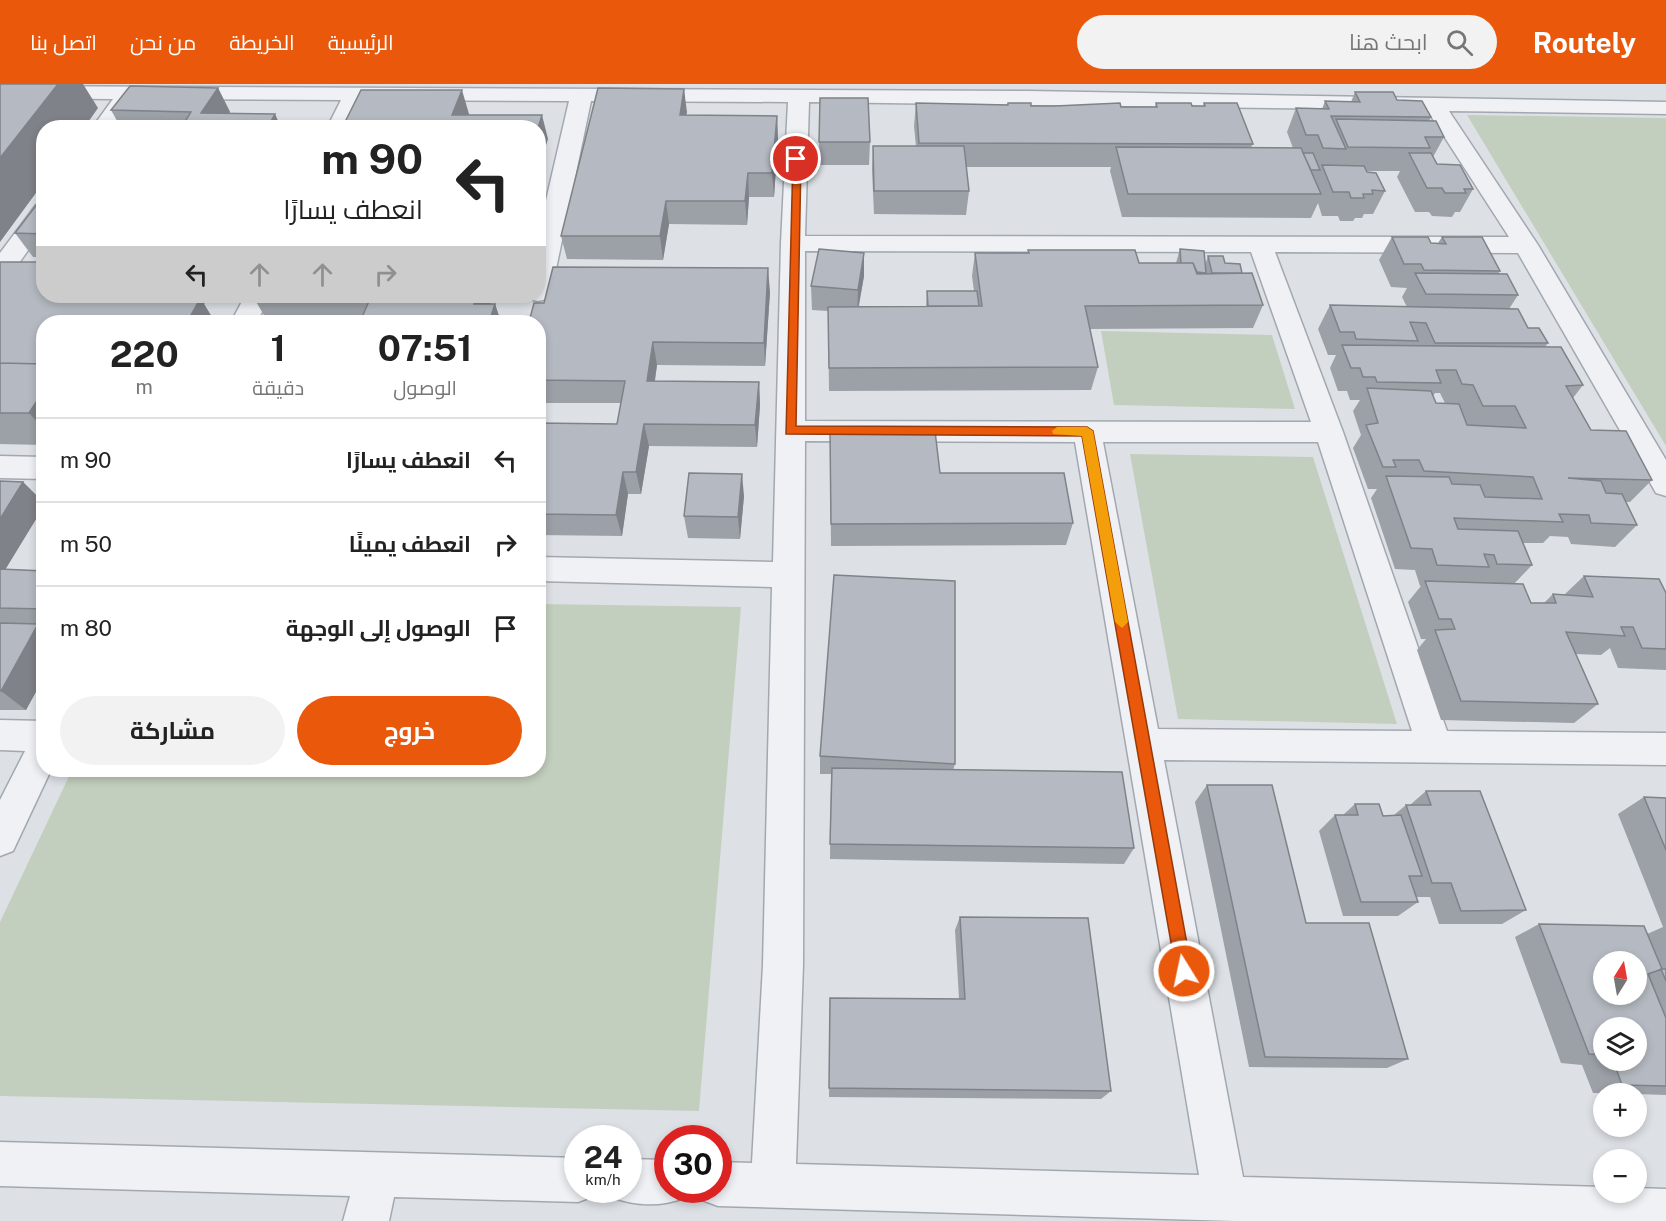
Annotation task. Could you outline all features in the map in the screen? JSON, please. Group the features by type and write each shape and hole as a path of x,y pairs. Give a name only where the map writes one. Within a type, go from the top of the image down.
{"street":[{"path":"1458,84 1470,104"},
{"path":"4,90 127,94 354,96 408,90 581,96 799,96 840,90 1027,90 1434,104 1666,108"},
{"path":"109,120 127,94"},
{"path":"342,120 354,96"},
{"path":"546,259 581,96"},
{"path":"773,1185 783,965 793,243 799,96"},
{"path":"1434,104 1526,245 1666,485"},
{"path":"0,271 36,221"},
{"path":"793,243 1526,245"},
{"path":"1260,244 1329,432 1434,747"},
{"path":"790,431 1329,432"},
{"path":"1087,431 1225,1198"},
{"path":"0,467 36,468"},
{"path":"546,569 789,575"},
{"path":"0,735 36,736"},
{"path":"1143,744 1666,749"},
{"path":"0,839 36,765"},
{"path":"0,1164 564,1180"},
{"path":"366,1221 377,1174"},
{"path":"732,1184 773,1185 1113,1208 1225,1198 1666,1211"}],"green space":[{"path":"1467,115 1666,118 1666,446"},
{"path":"1101,331 1272,335 1295,409 1114,405"},
{"path":"1130,454 1313,457 1397,724 1178,719"},
{"path":"546,604 741,607 699,1111 0,1096 0,922 69,777 546,777"}],"building":[{"path":"0,84 58,84 0,158"},
{"path":"130,86 218,88 201,113 275,114 272,120 186,120 191,112 111,110"},
{"path":"598,88 684,89 680,115 777,116 772,173 748,173 745,201 666,201 660,236 561,236"},
{"path":"361,90 462,90 452,115 542,115 540,120 346,120"},
{"path":"1355,92 1393,92 1397,100 1422,101 1431,117 1331,116 1346,149 1323,148 1318,135 1306,135 1296,108 1329,109 1325,101 1360,102"},
{"path":"820,98 868,98 870,142 819,142"},
{"path":"916,103 1008,105 1008,103 1031,103 1031,106 1055,106 1120,103 1121,107 1157,107 1156,103 1191,103 1192,106 1205,106 1204,103 1237,103 1253,144 919,143"},
{"path":"1336,119 1436,121 1444,137 1425,137 1430,148 1348,147"},
{"path":"873,146 964,146 969,191 874,191"},
{"path":"1116,147 1301,148 1321,194 1128,194"},
{"path":"1303,153 1313,153 1320,170 1311,170"},
{"path":"1409,153 1431,153 1437,164 1460,165 1473,189 1464,189 1466,193 1445,193 1442,188 1427,188"},
{"path":"1322,165 1364,166 1367,172 1376,173 1385,191 1372,190 1373,194 1363,194 1364,198 1351,198 1349,192 1333,192"},
{"path":"36,205 36,234 15,233"},
{"path":"1392,237 1428,237 1431,243 1446,244 1442,237 1482,237 1500,271 1424,270 1421,264 1404,264"},
{"path":"819,249 864,253 858,290 811,286"},
{"path":"1180,249 1204,251 1206,273 1197,272 1193,263 1181,263"},
{"path":"1028,250 1135,250 1139,263 1193,263 1197,274 1252,273 1263,305 1085,306 1098,367 829,368 828,307 982,306 975,253 1029,253"},
{"path":"1208,256 1223,256 1225,263 1240,264 1242,273 1212,273"},
{"path":"0,262 36,262 36,303 198,303 191,315 36,315 36,364 0,363"},
{"path":"553,267 768,268 764,343 653,342 647,381 759,382 755,425 644,424 636,472 623,472 616,515 546,514 546,423 617,424 625,381 546,380 546,315 531,315 534,303 546,303"},
{"path":"1415,273 1507,274 1518,295 1426,294"},
{"path":"927,291 977,291 979,306 928,306"},
{"path":"368,303 495,304 491,315 363,315"},
{"path":"1330,305 1518,309 1528,328 1539,328 1548,343 1435,343 1426,323 1410,322 1418,341 1356,339 1354,332 1340,332"},
{"path":"1342,345 1561,347 1583,385 1566,386 1591,430 1626,431 1652,480 1568,478 1601,481 1606,493 1622,494 1637,525 1591,523 1589,515 1559,514 1563,522 1454,518 1458,529 1518,531 1532,565 1497,564 1494,555 1484,554 1489,567 1437,565 1432,549 1411,548 1386,476 1449,477 1452,484 1480,485 1485,497 1542,499 1533,477 1424,471 1419,460 1393,460 1396,467 1383,467 1366,425 1378,423 1367,388 1431,391 1436,403 1459,404 1467,425 1526,428 1515,406 1483,406 1473,385 1462,384 1456,370 1436,370 1441,383 1377,382 1375,377 1363,377 1360,368 1351,368"},
{"path":"0,363 36,364 36,402 29,413 0,413"},
{"path":"935,431 940,473 1064,473 1073,523 831,524 830,432"},
{"path":"689,473 742,474 738,517 684,516"},
{"path":"0,481 23,482 0,519"},
{"path":"0,569 36,571 36,609 0,608"},
{"path":"834,575 955,581 955,764 820,756"},
{"path":"1584,576 1659,579 1666,593 1666,649 1642,648 1633,627 1621,627 1625,636 1566,632 1598,704 1461,701 1435,630 1455,629 1451,619 1439,619 1425,581 1523,584 1531,603 1556,603 1553,594 1593,597"},
{"path":"0,623 36,624 36,628 0,691"},
{"path":"832,768 1122,772 1134,848 830,844"},
{"path":"1207,785 1272,785 1306,923 1369,923 1408,1059 1265,1057"},
{"path":"1426,791 1480,791 1526,910 1461,911 1451,883 1432,883 1406,805 1431,805"},
{"path":"1644,797 1666,798 1666,850"},
{"path":"1355,804 1379,804 1383,816 1401,815 1422,876 1409,876 1418,902 1361,902 1335,815 1358,815"},
{"path":"960,917 1088,918 1111,1091 829,1088 830,998 965,999"},
{"path":"1539,924 1644,926 1662,969 1648,974 1666,1018 1666,1086 1621,1083 1617,1071 1647,1071 1647,1017 1593,1017 1593,1054 1589,1054"},
{"path":"1661,969 1666,969 1666,981"}],"slow traffic":[{"path":"1057,431 1087,431 1122,622"}],"route":[{"path":"796,159 790,431 1087,431 1184,971"}]}
